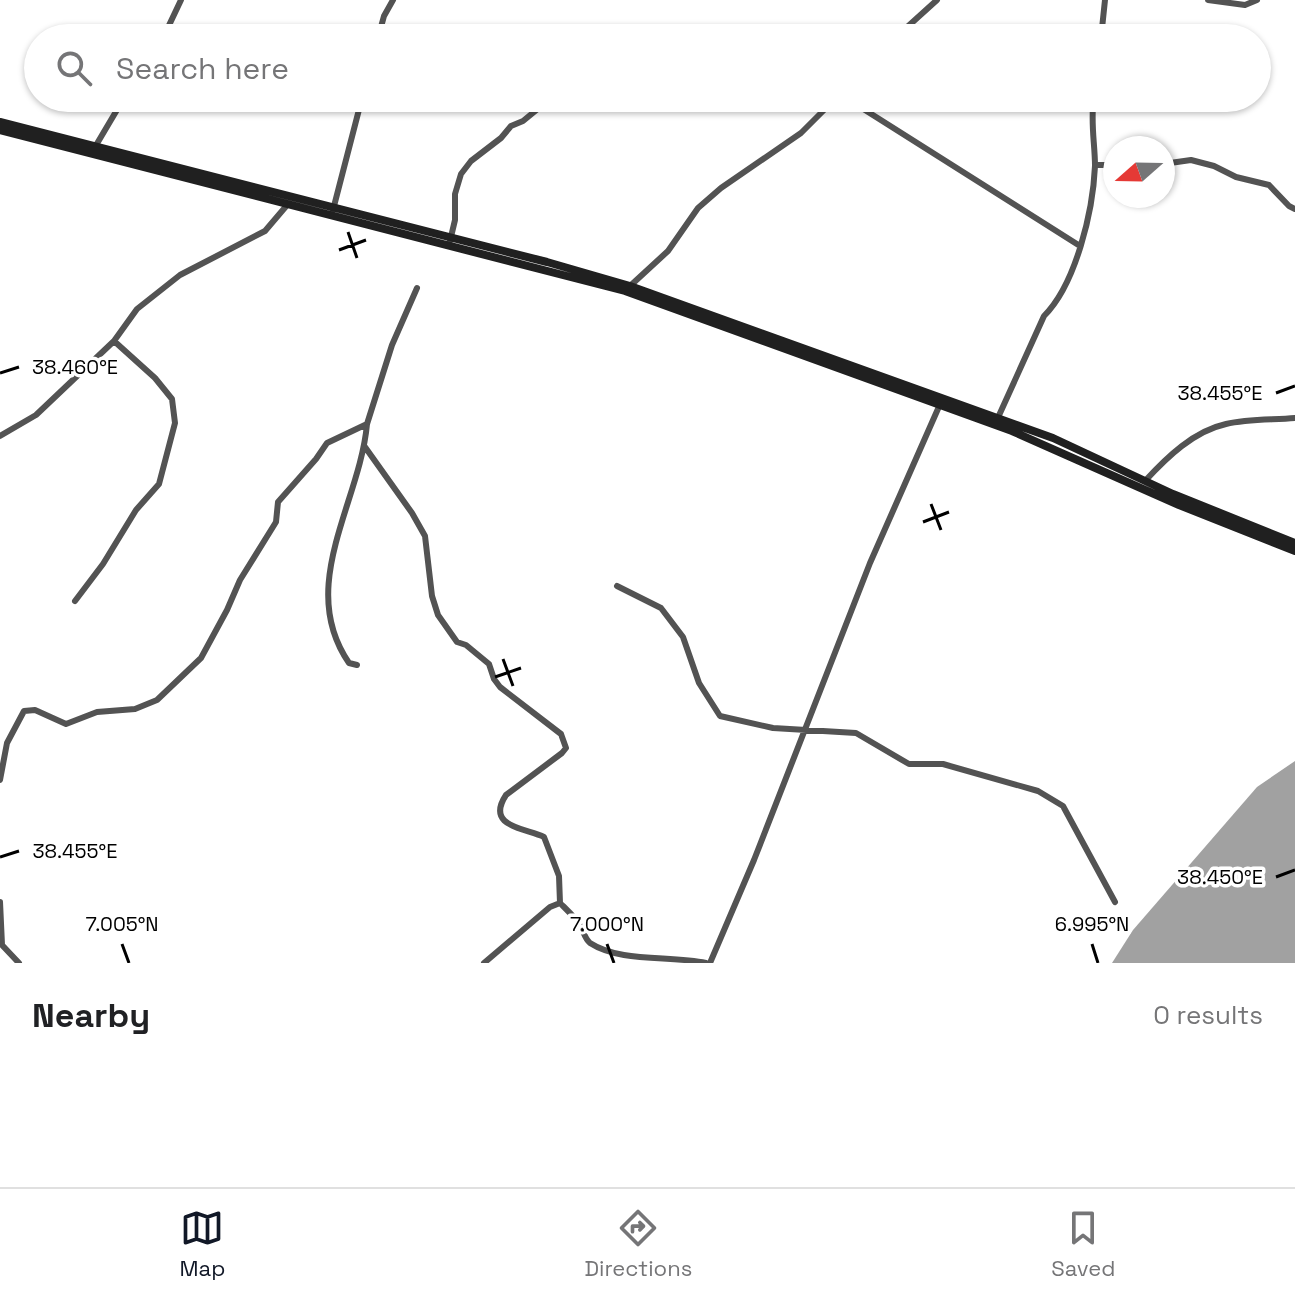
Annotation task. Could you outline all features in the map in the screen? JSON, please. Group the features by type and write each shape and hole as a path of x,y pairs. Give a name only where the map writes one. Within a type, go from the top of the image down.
{"main road":[{"path":"0,122 289,200"},
{"path":"0,130 630,286 996,422 1179,505 1295,551"},
{"path":"451,241 625,291 941,402"},
{"path":"996,422 1053,438 1145,481 1295,543"}],"street":[{"path":"170,24 181,0"},
{"path":"382,24 393,0"},
{"path":"910,24 937,0"},
{"path":"1102,24 1105,0"},
{"path":"1208,0 1245,5 1257,0"},
{"path":"95,147 116,112"},
{"path":"333,211 358,112"},
{"path":"451,241 455,194 461,174 471,161 501,138 511,126 534,112"},
{"path":"630,286 668,251 698,208 721,188 801,133 822,112"},
{"path":"868,112 1080,246"},
{"path":"996,422 1044,316 1057,304 1080,246 1092,194 1094,112"},
{"path":"1175,162 1191,160 1214,166 1236,177 1269,185 1295,209"},
{"path":"1095,165 1103,165"},
{"path":"0,436 36,415 114,341 137,309 180,275 265,231 289,200"},
{"path":"357,665 349,663 332,631 328,608 331,557 392,345 417,288"},
{"path":"75,601 103,564 136,510 159,484 175,423 172,399 155,378 114,341"},
{"path":"365,447 425,536 432,596 450,636 489,664 500,687 561,734 566,748 506,795 500,804 501,816 509,825 544,837 559,876 560,903 581,928 587,941 604,953 648,962 686,958 708,963 806,728 870,563 941,402"},
{"path":"1145,481 1165,459 1200,434 1226,424 1295,418"},
{"path":"0,780 7,743 24,711 35,710 66,724 97,712 135,709 157,700 201,658 240,580 276,522 278,502 327,443 367,424"},
{"path":"617,586 661,608 683,637 699,683 720,716 755,725 856,733 909,764 943,764 1038,791 1063,806 1115,902"},
{"path":"0,902 2,945 19,963"},
{"path":"484,963 550,907 560,903"}],"shaded area":[{"path":"1295,761 1295,963 1112,963 1133,930 1257,787"}]}
